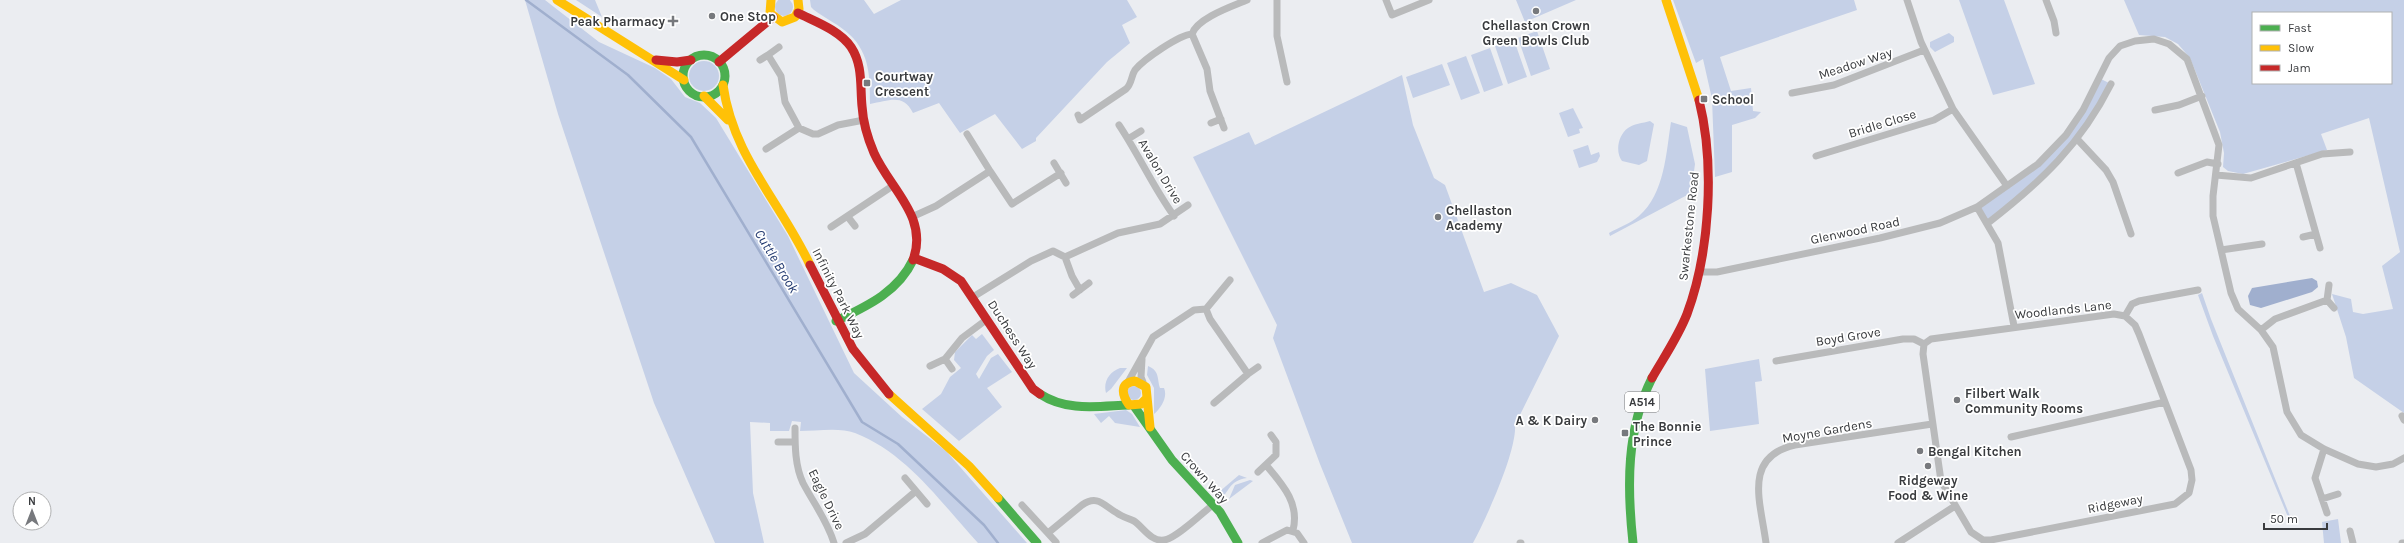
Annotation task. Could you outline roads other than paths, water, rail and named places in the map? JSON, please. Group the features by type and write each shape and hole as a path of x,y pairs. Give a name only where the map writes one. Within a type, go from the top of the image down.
{"street":[{"path":"557,0 591,24 654,59 684,80 691,91 704,96 716,94 723,85 725,72 719,62 706,55 691,60 677,62 654,59"},
{"path":"771,0 769,8 773,17 787,22 798,13"},
{"path":"798,0 798,13"},
{"path":"1224,128 1210,91 1207,70 1192,34 1194,29 1202,23 1247,0"},
{"path":"1277,0 1279,48 1286,82"},
{"path":"1386,0 1392,15 1429,0"},
{"name":"Swarkestone Road","path":"1633,543 1628,487 1634,427 1649,386 1685,318 1699,272 1706,206 1707,145 1701,111 1666,0"},
{"path":"1906,0 1924,50 1954,109 2007,186"},
{"path":"2046,0 2054,21 2056,34"},
{"path":"798,13 835,33 851,48 860,66 864,120 875,154 914,216 917,242 914,258 906,274 887,293 836,321"},
{"path":"719,62 773,17"},
{"path":"1078,115 1080,120 1126,89 1131,83 1134,71 1141,65 1178,38 1192,34"},
{"name":"Glenwood Road","path":"1699,272 1716,272 1940,224 1977,207 2038,164 2066,135 2083,110 2109,58 2120,46 2135,40 2154,39 2169,44 2187,59 2202,96 2219,145 2218,164 2213,196 2213,216 2231,293 2238,309 2261,330 2272,347 2287,412 2293,425 2301,435 2324,449 2358,464 2376,467 2393,464 2404,458"},
{"path":"760,60 779,47"},
{"name":"Meadow Way","path":"1792,93 1834,85 1924,50"},
{"path":"768,54 778,70 783,82 785,102 799,128 813,134 818,134 838,125 864,120"},
{"path":"684,80 685,69 691,60"},
{"path":"1988,223 2024,196 2078,140 2097,112 2111,84"},
{"name":"Infinity Park Way","path":"723,85 728,120 746,159 798,240 836,321 874,377 898,403 971,468 1038,543"},
{"name":"Infinity Park Way","path":"704,96 728,120"},
{"path":"2155,110 2179,105 2202,96"},
{"name":"Bridle Close","path":"1816,156 1934,120 1954,109"},
{"path":"1212,123 1221,119"},
{"name":"Avalon Drive","path":"1119,125 1155,188 1174,216"},
{"path":"766,149 799,128"},
{"name":"Avalon Drive","path":"1128,139 1141,131"},
{"path":"967,134 1012,204 1061,173"},
{"path":"2078,140 2110,176 2130,234"},
{"path":"2216,175 2251,178 2322,154 2350,152"},
{"path":"2178,173 2206,162 2218,164"},
{"path":"1054,163 1066,184"},
{"path":"2296,163 2320,248"},
{"path":"914,216 936,206 990,171"},
{"path":"831,227 894,185"},
{"name":"Avalon Drive","path":"1065,256 1118,233 1153,226 1174,216 1188,205"},
{"path":"1977,207 1988,223 1998,243 2003,260 2014,326"},
{"path":"848,217 855,226"},
{"path":"2303,237 2316,234"},
{"path":"2221,250 2262,244"},
{"path":"973,297 1048,252 1058,252 1065,256 1072,276 1080,290"},
{"name":"Duchess Way","path":"914,258 953,274 961,281 1033,389 1040,394 1057,404 1070,408 1131,405"},
{"path":"1122,393 1131,373 1142,359 1149,342 1160,331 1194,310 1206,309 1230,280"},
{"path":"1074,295 1089,283"},
{"path":"2329,285 2327,300 2334,308"},
{"name":"Woodlands Lane","path":"1924,344 1931,339 2014,326 2114,314 2126,316 2132,304 2139,301 2198,290"},
{"path":"2261,330 2275,319 2327,300"},
{"path":"1206,309 1210,319 1248,374"},
{"name":"Ridgeway","path":"1924,344 1923,354 1941,480 1971,532 1984,540 1991,540 2175,504 2189,493 2191,475 2165,402 2134,325 2126,316"},
{"path":"930,366 945,359 962,338 986,320"},
{"name":"Boyd Grove","path":"1784,368 1779,360 1903,339 1914,339 1924,344"},
{"path":"945,359 952,369"},
{"path":"1142,359 1141,377 1148,389 1147,398 1150,430"},
{"path":"1214,403 1258,367"},
{"path":"1128,382 1136,380 1143,382"},
{"name":"Duchess Way","path":"1096,406 1122,393"},
{"name":"Crown Way","path":"1122,393 1125,400 1131,405 1172,460 1214,504 1238,543"},
{"path":"1131,405 1141,404 1147,398"},
{"path":"2011,437 2165,402"},
{"name":"Moyne Gardens","path":"1766,543 1759,474 1765,461 1775,451 1795,445 1932,424"},
{"name":"Eagle Drive","path":"795,428 796,462 802,482 828,523 834,543"},
{"path":"1258,472 1276,455 1276,442 1271,435"},
{"path":"778,442 795,442"},
{"path":"2324,449 2315,478 2327,514"},
{"path":"1266,465 1290,496 1295,521 1293,530"},
{"path":"905,478 927,504"},
{"path":"846,543 865,534 916,491"},
{"path":"2322,499 2338,494"},
{"path":"1048,533 1087,501 1096,500 1135,522 1153,541 1162,541 1172,537 1214,504"},
{"path":"1022,505 1056,542"},
{"path":"1898,543 1955,506"},
{"path":"1262,543 1279,533 1293,530 1300,535 1304,543"},
{"path":"2350,531 2353,543"}],"waterway":[{"name":"Cuttle Brook","path":"526,0 628,75 691,137 862,422 898,444 984,525 998,543"}],"place":[{"name":"Chellaston Crown Green Bowls Club","path":"1536,11"},
{"name":"One Stop","path":"712,16"},
{"name":"Peak Pharmacy","path":"673,21"},
{"name":"Courtway Crescent","path":"867,83"},
{"name":"School","path":"1704,99"},
{"name":"Chellaston Academy","path":"1438,217"},
{"name":"Filbert Walk Community Rooms","path":"1957,400"},
{"name":"A & K Dairy","path":"1595,420"},
{"name":"The Bonnie Prince","path":"1625,433"},
{"name":"Bengal Kitchen","path":"1920,451"},
{"name":"Ridgeway Food & Wine","path":"1928,466"}]}
